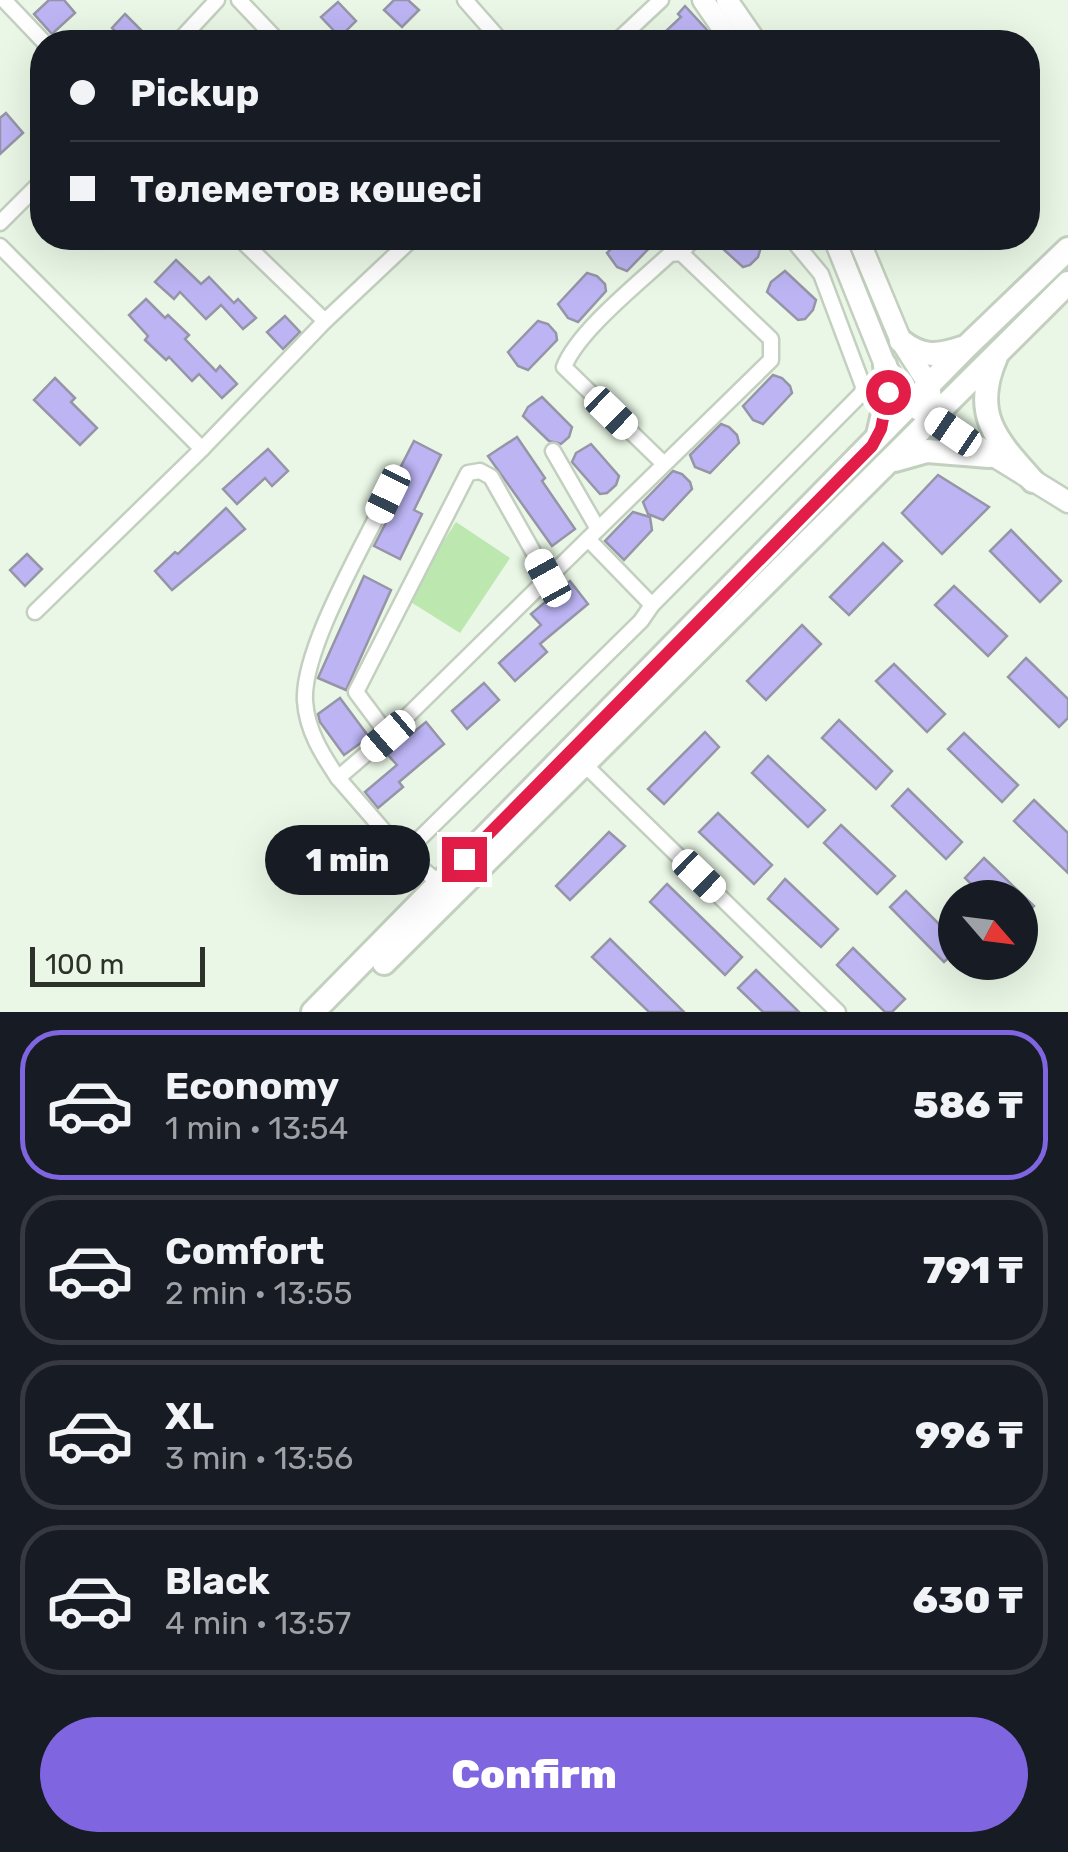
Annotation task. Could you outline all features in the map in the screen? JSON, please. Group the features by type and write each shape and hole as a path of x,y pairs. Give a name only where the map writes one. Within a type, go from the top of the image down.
{"main road":[{"path":"703,0 724,30"},
{"path":"727,0 748,30"},
{"path":"839,250 885,365 910,405 1068,502"},
{"path":"863,250 901,340 929,384 934,419"},
{"path":"314,1012 437,887 470,865 584,764 881,454 910,405 929,384 1068,250"},
{"path":"336,1012 470,865 881,454 934,419 1000,348 1068,284"},
{"path":"901,340 912,350 938,356 966,347"},
{"path":"1000,348 987,377 986,412 1005,450 1033,481"},
{"path":"881,454 888,392 885,365"},
{"path":"881,454 927,451 990,456"}],"street":[{"path":"4,0 33,30"},
{"path":"189,30 217,0"},
{"path":"239,0 268,30"},
{"path":"466,0 492,30"},
{"path":"629,30 661,0"},
{"path":"0,223 30,194"},
{"path":"0,246 202,449"},
{"path":"252,250 325,321"},
{"path":"35,612 399,250"},
{"path":"664,464 564,367 570,353 589,331 670,254 684,250"},
{"path":"404,854 642,621 652,605 862,393 863,386 821,274 802,250"},
{"path":"338,778 388,736 769,365 774,350 771,338 681,253"},
{"path":"553,451 593,534 652,605"},
{"path":"388,736 356,692 468,473 480,471 491,477 548,578"},
{"path":"388,494 309,658 305,701 313,739 338,778 437,887"},
{"path":"584,764 838,1012"}],"green space":[{"path":"456,522 510,558 460,633 406,599"}],"building":[{"path":"49,0 64,0 75,13 56,30 48,30 34,14"},
{"path":"394,0 408,0 419,10 402,27 384,10"},
{"path":"338,2 356,21 347,30 333,30 321,17"},
{"path":"685,6 707,30 667,30 681,17 678,14"},
{"path":"125,14 141,30 114,30"},
{"path":"6,113 23,133 0,154 0,118"},
{"path":"647,250 627,271 617,267 607,253"},
{"path":"724,250 760,250 750,265 743,267"},
{"path":"176,260 201,284 209,277 234,303 238,299 256,318 243,329 221,305 206,319 180,292 174,299 155,282"},
{"path":"785,271 816,300 805,319 798,320 767,292 771,282"},
{"path":"587,273 597,276 606,291 578,322 568,318 558,304"},
{"path":"146,299 189,335 185,339 216,371 220,366 237,384 222,398 199,374 192,381 145,340 148,336 129,315"},
{"path":"285,316 300,332 283,349 267,332"},
{"path":"538,321 548,324 557,340 528,370 518,366 508,352"},
{"path":"773,375 782,378 792,393 763,424 753,420 743,406"},
{"path":"55,378 75,398 71,402 97,428 80,445 34,400"},
{"path":"542,397 572,427 561,444 549,441 523,416"},
{"path":"721,424 737,435 739,443 710,473 695,467 690,455"},
{"path":"517,437 575,529 552,546 488,456"},
{"path":"414,441 441,455 414,510 422,514 400,559 374,546 398,499 400,490 392,484"},
{"path":"591,444 619,476 607,493 600,494 572,462 576,453"},
{"path":"268,449 288,471 272,486 265,478 237,504 223,489"},
{"path":"673,471 682,474 692,489 663,520 648,514 643,502"},
{"path":"938,475 989,507 942,554 902,513"},
{"path":"226,508 245,529 172,590 155,571"},
{"path":"633,512 650,517 652,530 624,560 605,541"},
{"path":"1011,530 1061,581 1040,602 990,551"},
{"path":"883,543 902,561 849,615 830,597"},
{"path":"27,554 42,569 25,586 10,570"},
{"path":"364,576 391,590 346,690 318,678"},
{"path":"570,581 588,604 540,644 547,652 515,681 499,663 541,625 531,614"},
{"path":"954,586 1007,636 988,656 935,605"},
{"path":"802,625 821,644 766,700 747,681"},
{"path":"1026,658 1068,699 1068,718 1059,727 1008,677"},
{"path":"894,664 945,714 927,732 876,681"},
{"path":"484,683 499,700 467,729 452,711"},
{"path":"340,698 369,737 344,755 318,714"},
{"path":"839,720 892,771 876,789 822,738"},
{"path":"426,722 444,744 399,782 403,787 378,808 365,792 397,765 387,754"},
{"path":"705,732 719,747 664,804 648,789"},
{"path":"964,733 1018,785 1002,802 948,749"},
{"path":"768,756 825,810 808,827 752,773"},
{"path":"908,789 962,842 946,859 892,806"},
{"path":"1034,800 1068,833 1068,873 1014,821"},
{"path":"718,813 772,865 754,884 699,832"},
{"path":"841,825 895,876 877,894 824,843"},
{"path":"609,832 625,846 570,900 556,886"},
{"path":"984,858 1007,880 967,880"},
{"path":"785,879 838,929 821,947 768,899"},
{"path":"667,884 742,957 725,975 650,902"},
{"path":"906,891 938,923 938,956 890,907"},
{"path":"610,939 684,1012 649,1012 592,957"},
{"path":"853,948 905,999 892,1012 885,1012 837,965"},
{"path":"756,970 799,1012 763,1012 738,988"}],"route":[{"path":"464,859 872,446 886,413 888,392"}]}
